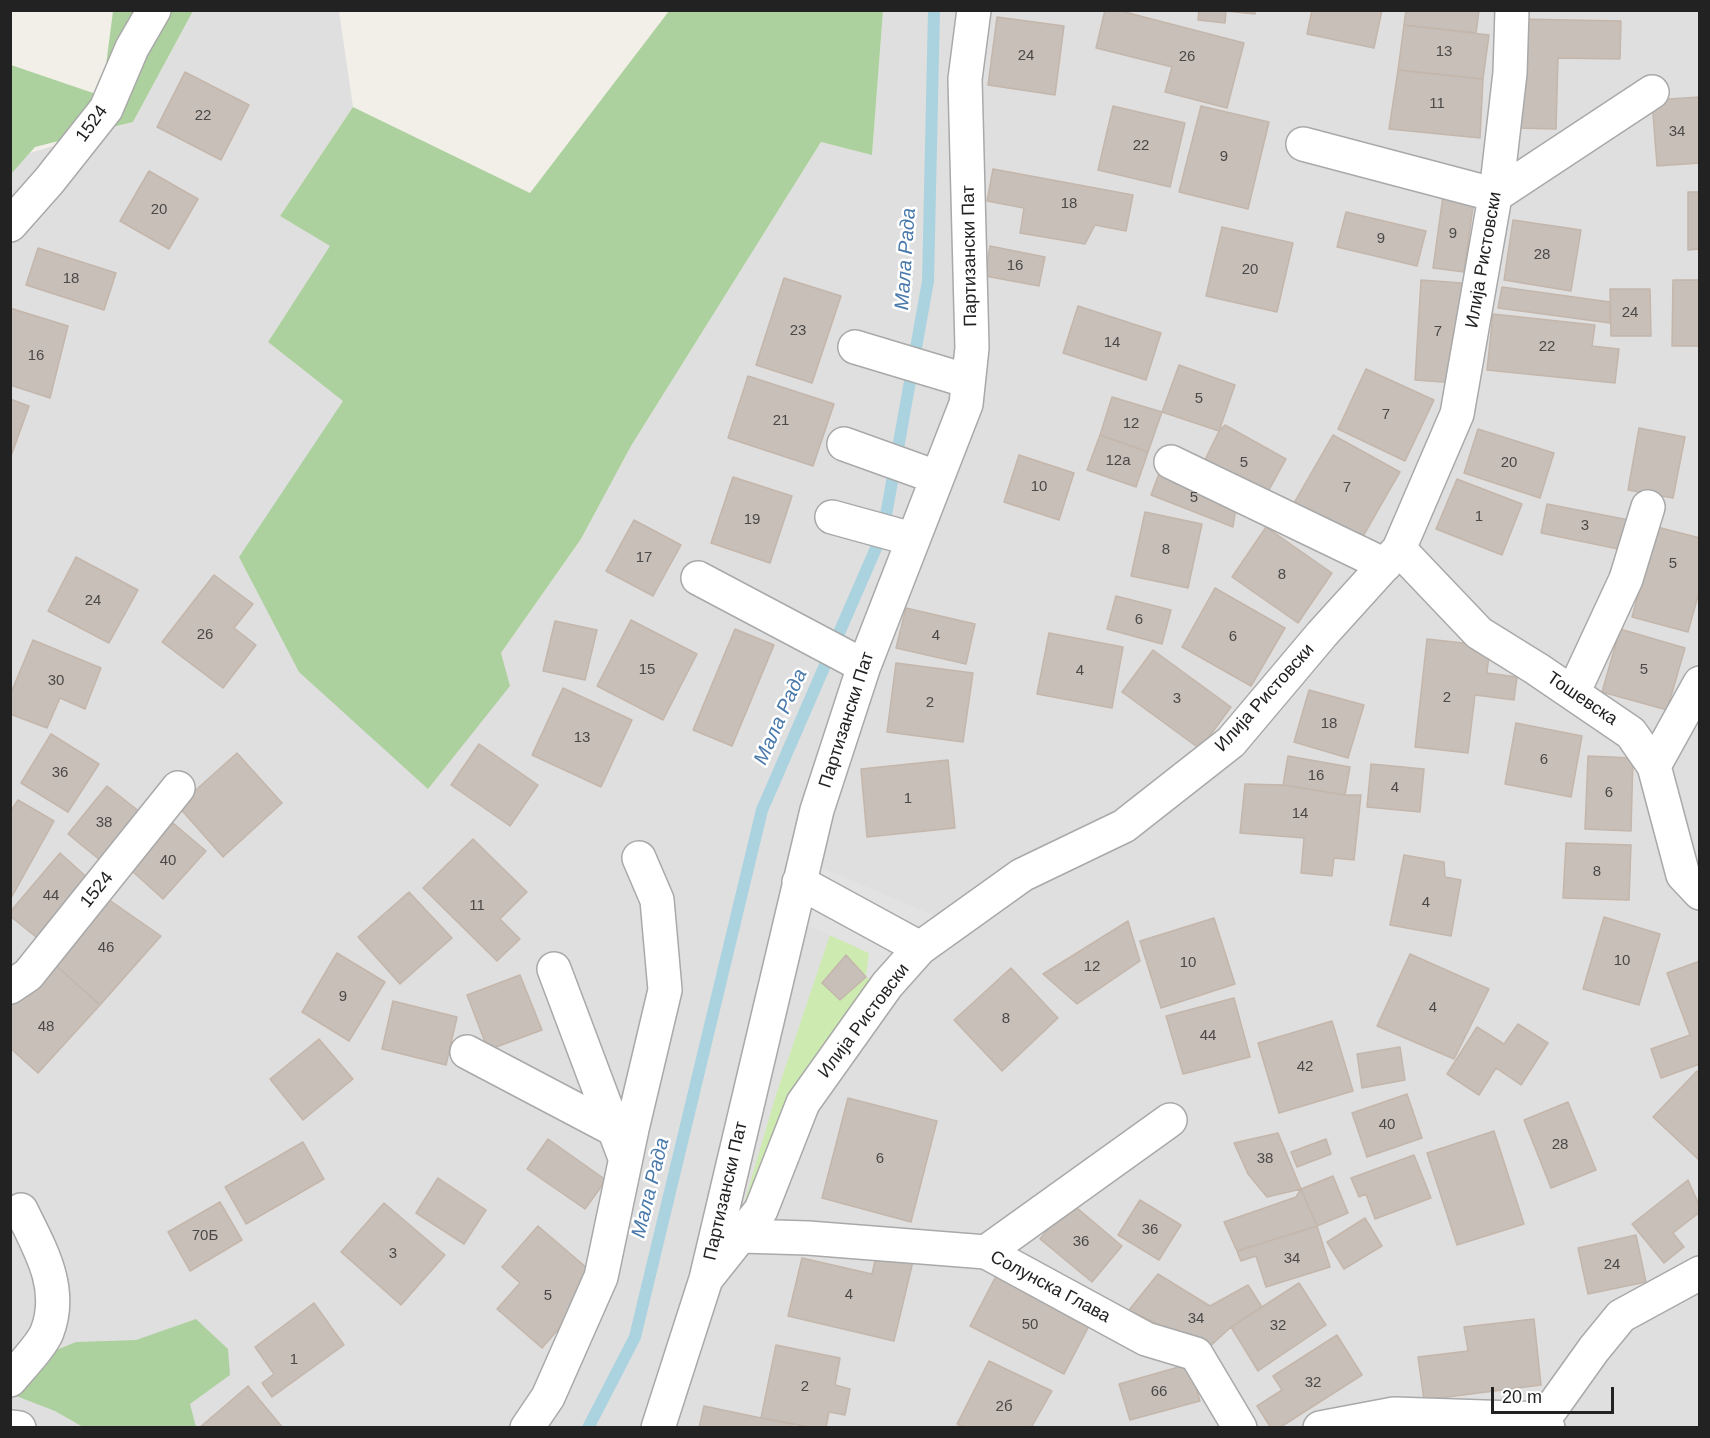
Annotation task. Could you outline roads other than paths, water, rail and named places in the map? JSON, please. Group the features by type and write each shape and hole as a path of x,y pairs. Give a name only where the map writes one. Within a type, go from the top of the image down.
{"street":[{"name":"1524","path":"10,225 49,181 106,109 132,48 154,10"},
{"name":"Партизански Пат","path":"658,1428 706,1279 799,882 855,662 905,538 924,473 966,404 972,348 965,79 974,10"},
{"name":"Илија Ристовски","path":"706,1279 761,1210 803,1103 887,985 920,948 1022,875 1124,826 1231,742 1322,634 1392,557 1457,414 1496,195 1510,74 1512,10"},
{"path":"1303,144 1496,195 1652,92"},
{"path":"855,347 968,381"},
{"path":"844,444 924,473"},
{"path":"1171,462 1392,557"},
{"path":"1573,693 1626,579 1648,507"},
{"path":"832,517 905,538"},
{"name":"Тошевска","path":"1392,557 1479,633 1631,733 1654,766 1683,875 1700,893"},
{"path":"698,578 855,662"},
{"path":"1654,766 1700,683"},
{"name":"1524","path":"10,987 28,975 178,788"},
{"path":"527,1428 548,1397 602,1277 620,1144 665,990 657,900 639,858"},
{"path":"799,882 920,948"},
{"path":"554,969 620,1144"},
{"path":"466,1053 620,1144"},
{"path":"986,1252 1170,1120"},
{"path":"10,1380 46,1333 54,1299 48,1266 21,1210"},
{"name":"Солунска Глава","path":"741,1236 808,1238 986,1252 1146,1340 1196,1354 1240,1428"},
{"path":"1320,1428 1394,1413 1546,1423 1594,1349 1621,1316 1700,1273"},
{"path":"10,1427 19,1428"}],"waterway":[{"name":"Мала Рада","path":"588,1428 635,1337 762,810 883,532 928,281 934,10"}]}
